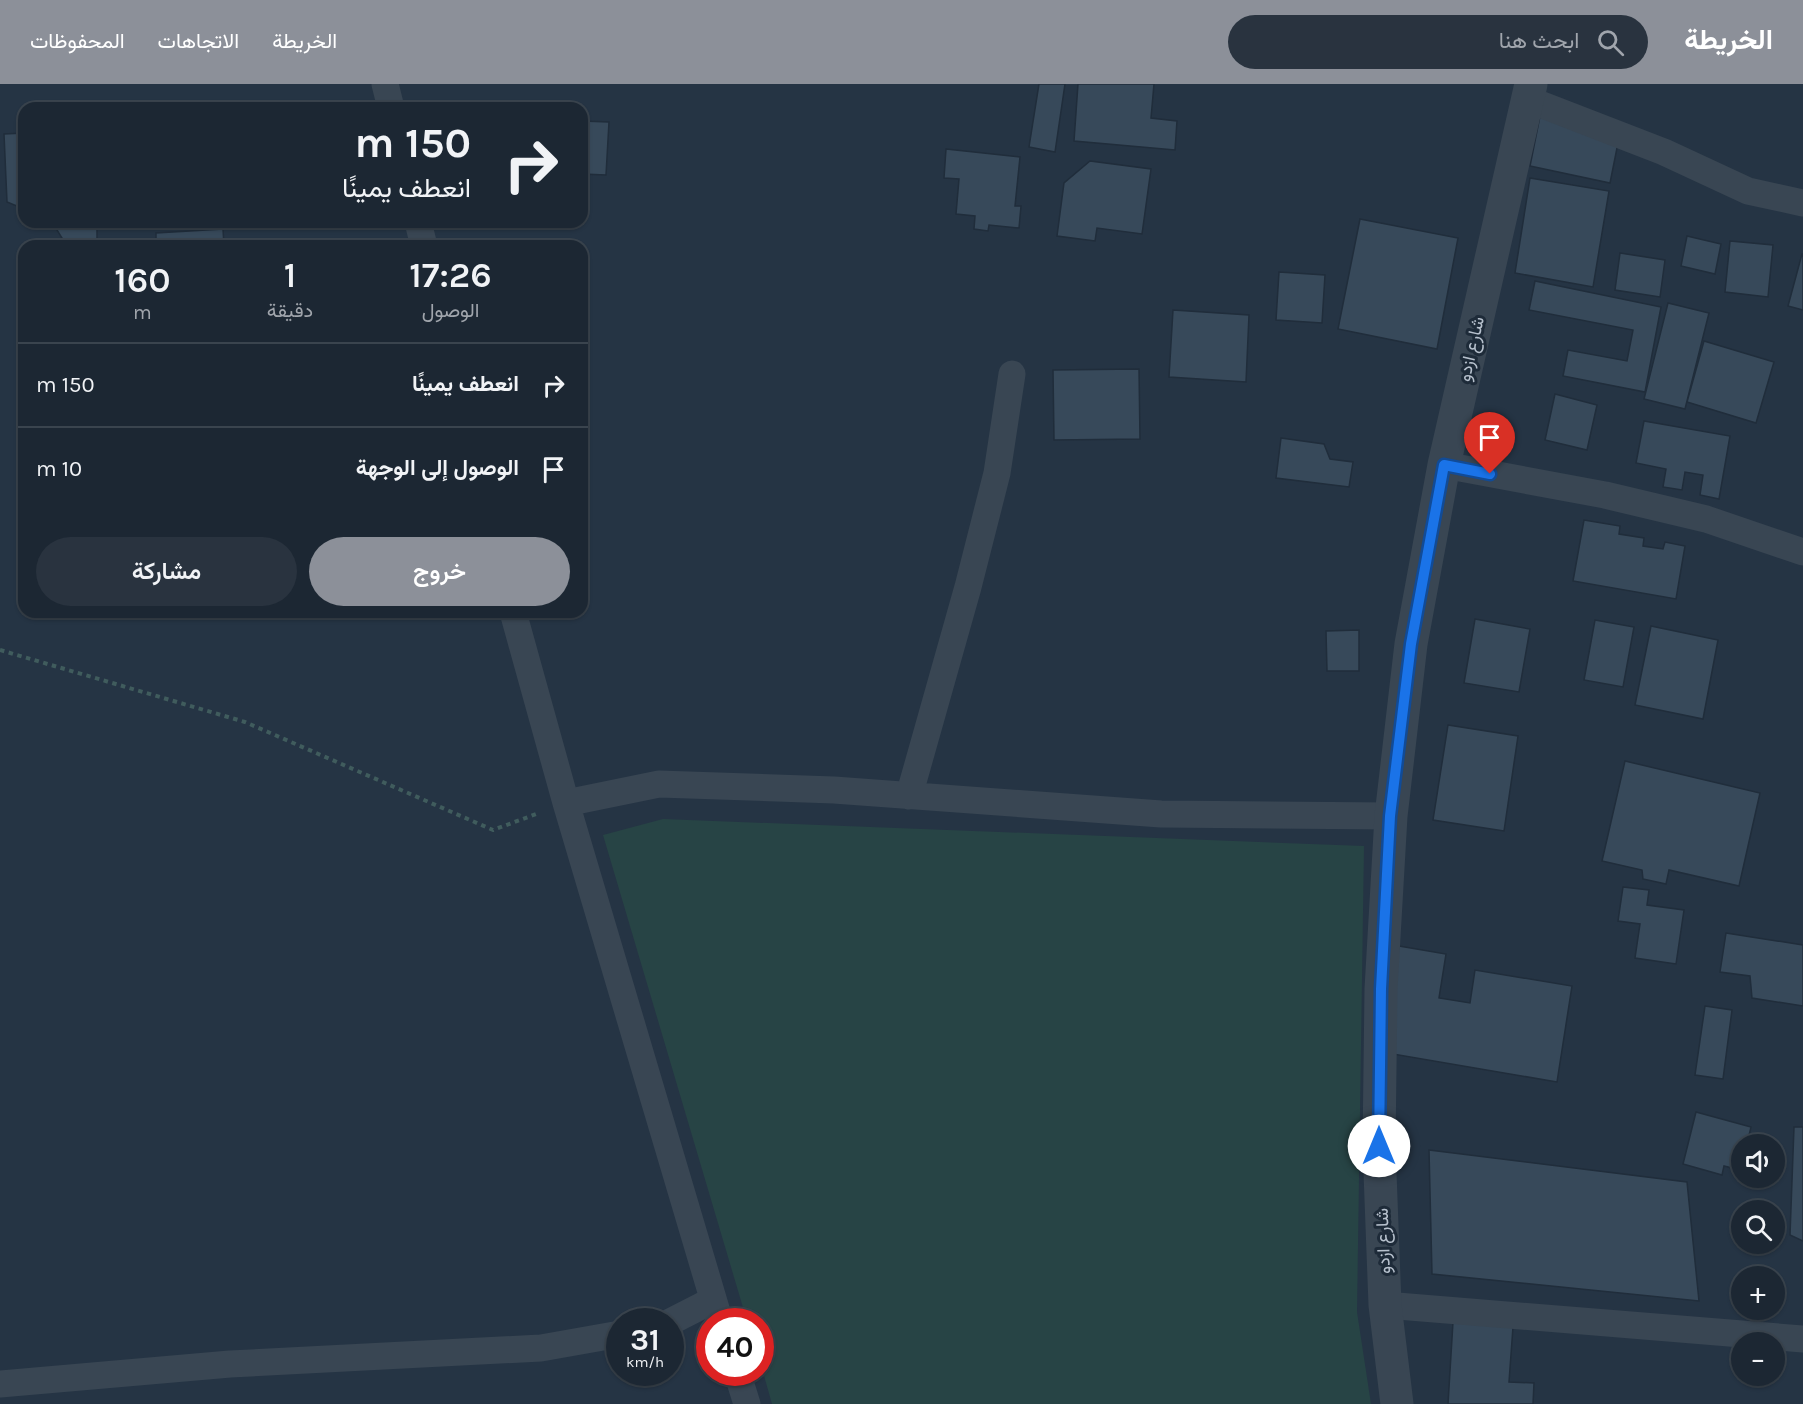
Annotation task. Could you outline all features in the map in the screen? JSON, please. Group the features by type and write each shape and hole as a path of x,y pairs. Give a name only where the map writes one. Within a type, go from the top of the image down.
{"street":[{"path":"385,84 389,102"},
{"path":"1529,92 1748,191 1803,203"},
{"name":"شارع ازدو","path":"1397,1404 1385,1305 1379,1146 1381,1000 1390,816 1411,644 1444,465 1529,92"},
{"path":"909,796 968,587 997,473 1012,374"},
{"path":"1444,465 1605,495 1706,519 1803,552"},
{"path":"515,618 566,803 715,1308"},
{"path":"566,803 659,784 834,790 1161,814 1390,816"},
{"path":"1385,1305 1803,1339"},
{"path":"0,1384 230,1364 541,1348 606,1336"},
{"path":"741,1386 747,1404"}],"path":[{"path":"0,650 245,722 493,830 566,803"}],"green space":[{"path":"663,819 1364,846 1357,1312 1371,1404 772,1404 767,1386 774,1386 774,1308 743,1308 603,835"}],"building":[{"path":"1039,84 1065,84 1055,152 1029,147"},
{"path":"1078,84 1154,84 1151,118 1177,121 1175,150 1074,141"},
{"path":"1540,116 1620,133 1610,183 1530,166"},
{"path":"588,121 609,122 606,175 588,174"},
{"path":"18,133 18,207 7,202 4,134"},
{"path":"946,149 1020,157 1015,206 1021,206 1019,228 989,225 988,231 974,229 975,216 956,214 959,179 944,178"},
{"path":"1090,161 1151,169 1142,234 1097,228 1095,241 1057,236 1064,183"},
{"path":"1530,178 1609,191 1593,287 1515,273"},
{"path":"1360,219 1458,238 1437,349 1338,329"},
{"path":"56,228 97,228 97,240 63,240"},
{"path":"223,229 224,240 156,240 156,233"},
{"path":"1687,236 1721,244 1715,274 1681,266"},
{"path":"1730,241 1773,245 1768,297 1725,292"},
{"path":"1620,253 1665,260 1660,297 1615,290"},
{"path":"1803,254 1803,310 1788,306"},
{"path":"1279,272 1325,275 1322,323 1276,320"},
{"path":"1535,281 1661,307 1645,392 1563,376 1568,350 1627,361 1633,330 1529,310"},
{"path":"1668,303 1709,313 1685,409 1644,399"},
{"path":"1173,310 1249,315 1246,382 1169,377"},
{"path":"1704,341 1774,362 1756,423 1687,402"},
{"path":"1139,369 1140,439 1054,440 1053,370"},
{"path":"1555,394 1597,405 1587,450 1545,440"},
{"path":"1644,421 1730,436 1719,499 1700,495 1703,475 1685,472 1682,490 1663,487 1666,469 1636,463"},
{"path":"1281,438 1324,444 1330,459 1353,462 1349,487 1276,478"},
{"path":"1584,520 1620,526 1619,534 1644,538 1643,546 1663,549 1665,542 1685,546 1676,599 1573,581"},
{"path":"1475,619 1530,629 1519,692 1464,683"},
{"path":"1595,620 1634,627 1623,687 1584,680"},
{"path":"1651,626 1718,640 1703,719 1635,705"},
{"path":"1359,630 1359,671 1327,671 1326,631"},
{"path":"1448,725 1518,736 1504,831 1433,820"},
{"path":"1625,761 1760,793 1739,886 1669,870 1666,884 1643,879 1642,870 1602,861"},
{"path":"1623,887 1649,890 1647,905 1684,910 1676,964 1635,958 1640,924 1618,921"},
{"path":"1726,933 1803,945 1803,1006 1752,998 1750,976 1720,972"},
{"path":"1399,946 1446,954 1439,998 1470,1003 1475,970 1572,986 1557,1082 1381,1052"},
{"path":"1705,1006 1732,1010 1723,1079 1695,1075"},
{"path":"1696,1112 1751,1127 1749,1134 1731,1134 1731,1168 1724,1166 1722,1175 1683,1164"},
{"path":"1794,1127 1803,1127 1803,1241 1790,1235"},
{"path":"1429,1150 1687,1182 1699,1301 1432,1274"},
{"path":"1453,1322 1513,1327 1509,1382 1534,1383 1533,1404 1448,1404"}],"route":[{"path":"1379,1146 1381,989 1390,816 1411,644 1444,465 1490,474"}]}
